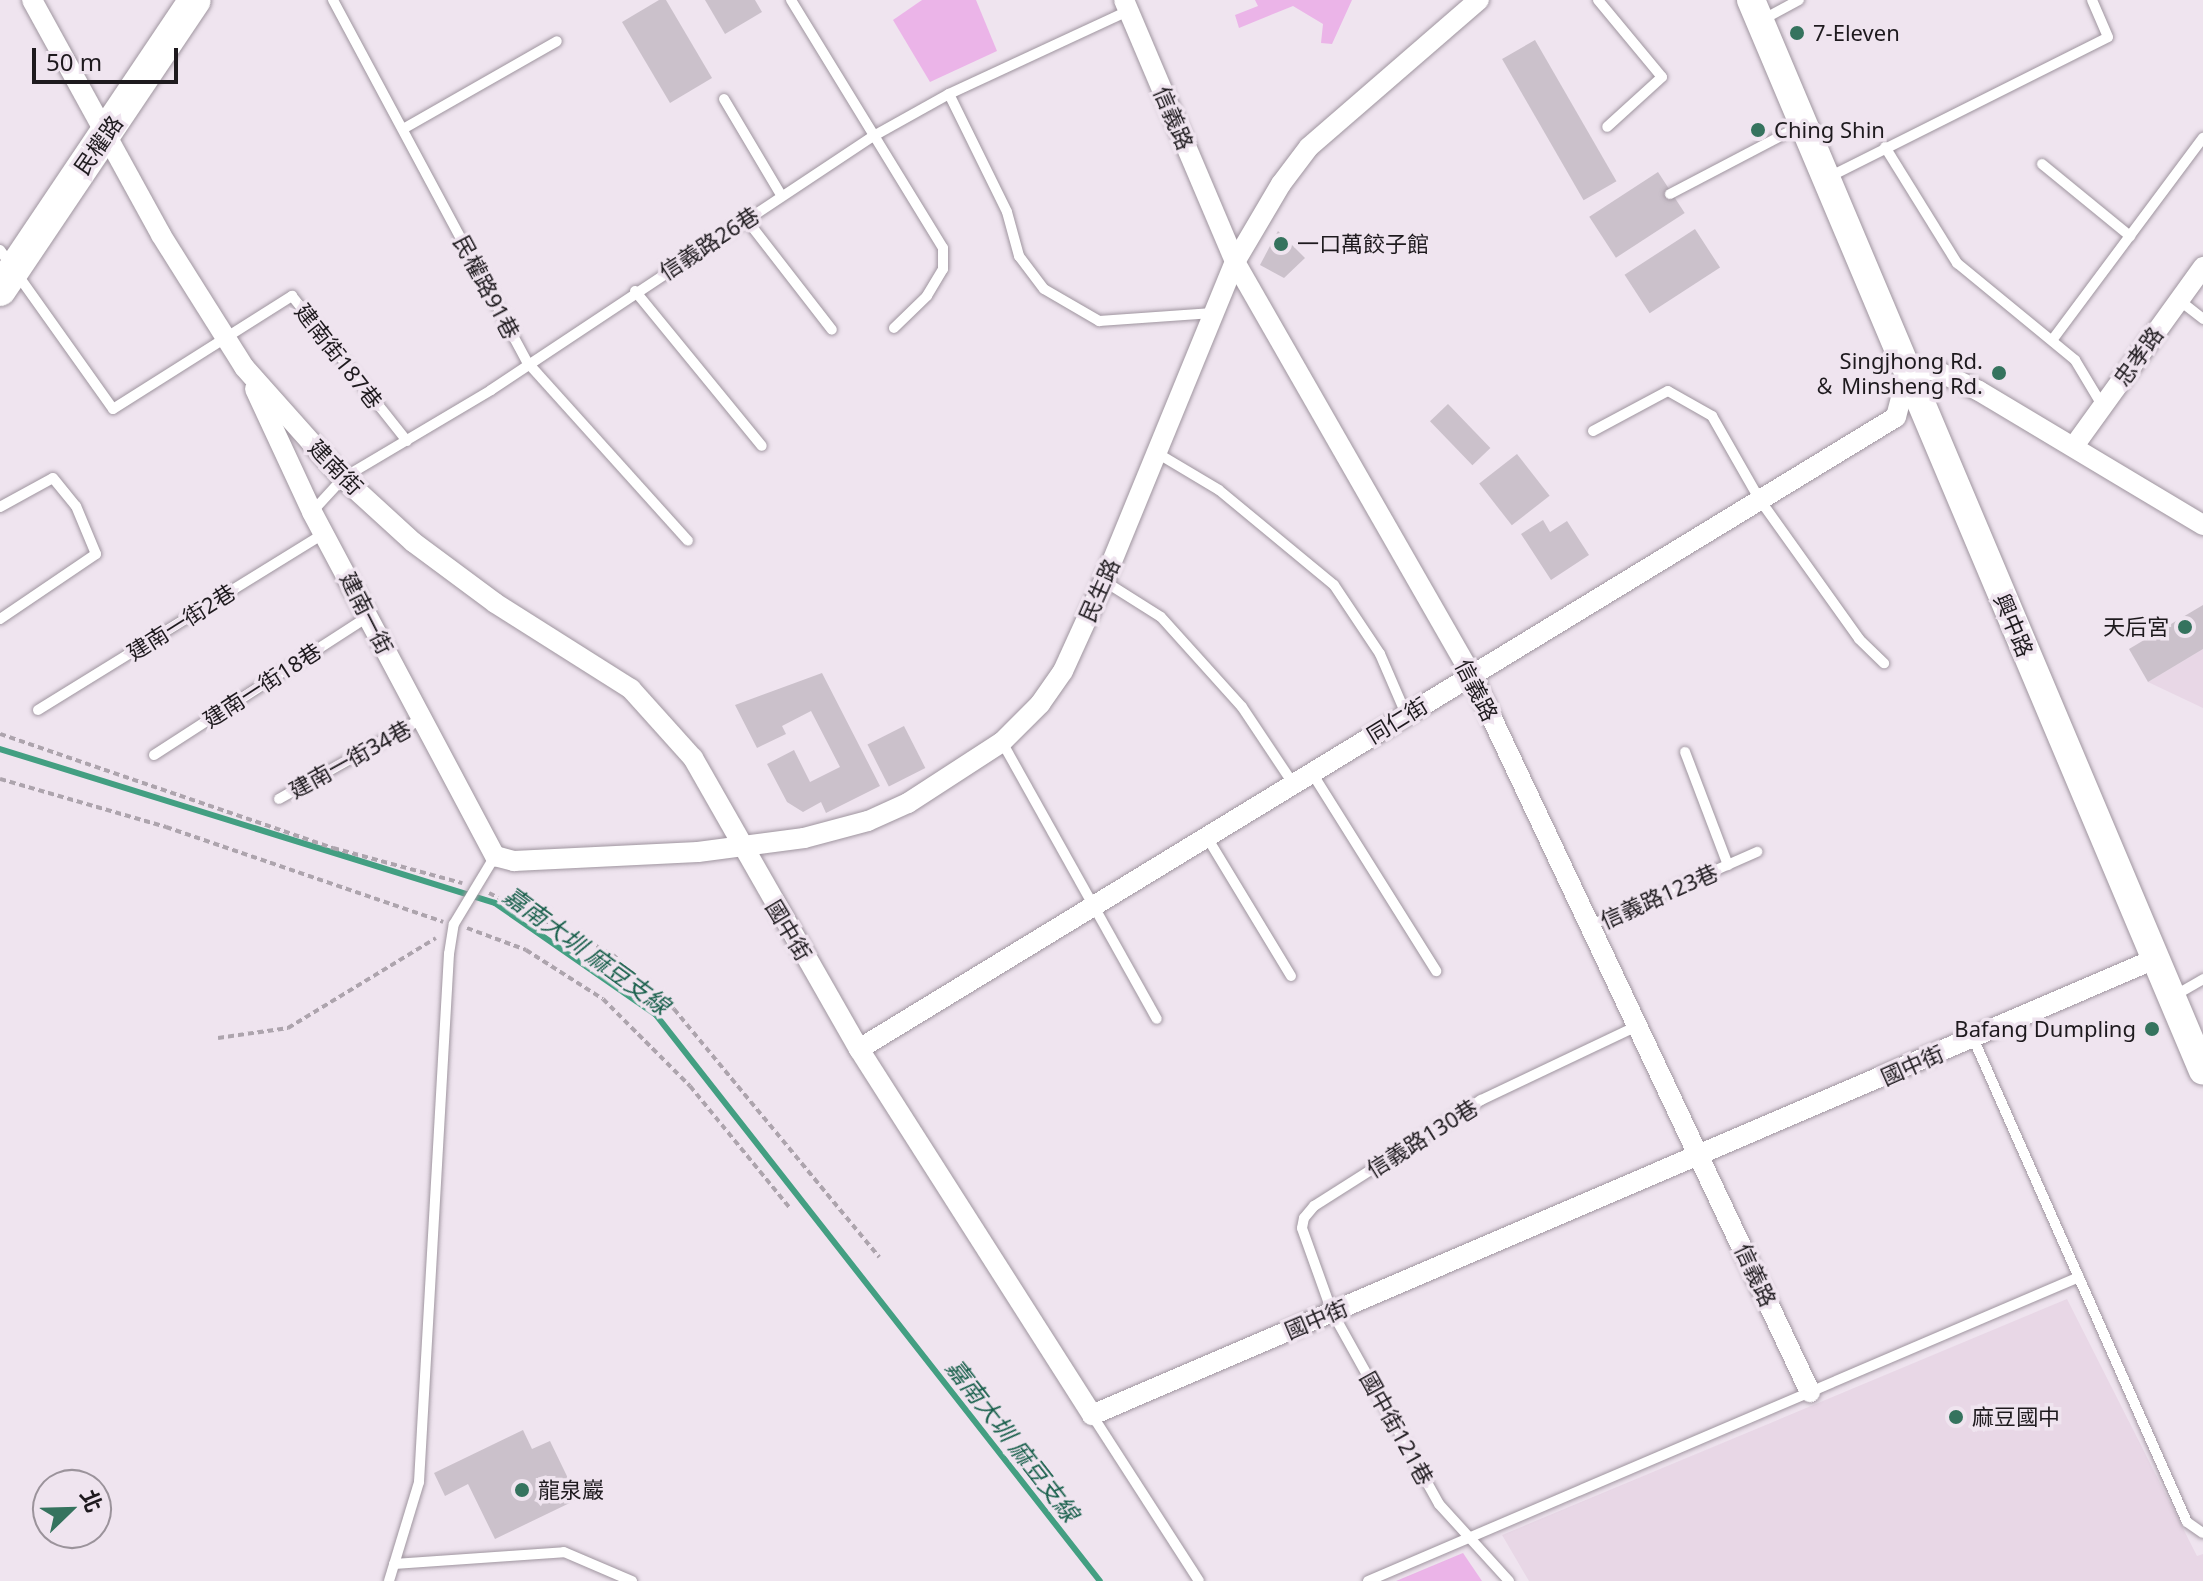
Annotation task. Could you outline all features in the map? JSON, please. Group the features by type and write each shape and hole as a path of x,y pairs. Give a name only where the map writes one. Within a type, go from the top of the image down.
{"main road":[{"name":"民權路","path":"5,269 106,135 195,0"},
{"name":"興中路","path":"1756,10 2203,1071"}],"street":[{"name":"建南街","path":"32,0 106,135 244,367 343,478 446,569 631,689 693,758 738,844"},
{"name":"民生路","path":"495,856 514,861 683,852 804,838 868,821 908,803 1002,742 1026,721 1063,671 1104,581 1235,262 1309,147 1479,0"},
{"name":"信義路","path":"1126,6 1235,262 1472,676 1810,1392"},
{"name":"忠孝路","path":"2074,446 2203,267"},
{"name":"建南一街","path":"244,367 312,512 495,856"},
{"path":"1908,371 1935,370 2074,446 2203,525"},
{"name":"同仁街","path":"859,1049 1205,834 1472,676 1896,417 1908,371"},
{"name":"國中街","path":"738,844 859,1049 1092,1415 1701,1157 2157,958"}],"lane":[{"name":"民權路91巷","path":"333,0 528,363 688,541"},
{"path":"791,0 872,137 943,248 943,269 927,296 894,328"},
{"path":"1598,0 1662,77 1607,127"},
{"path":"1756,10 1799,0"},
{"path":"1825,179 2108,37 2092,0"},
{"name":"信義路26巷","path":"312,512 343,478 407,441 872,137 949,94 1126,6"},
{"path":"403,129 557,41"},
{"path":"949,94 1007,212 1019,256 1044,289 1099,321 1215,313"},
{"path":"724,99 781,195"},
{"path":"1670,194 1802,125"},
{"path":"2053,339 2203,138"},
{"path":"1885,147 1957,263 2075,360 2102,405"},
{"path":"2042,164 2130,236"},
{"path":"746,219 832,330"},
{"path":"5,269 113,409 224,337"},
{"path":"635,291 762,446"},
{"name":"建南街187巷","path":"224,337 292,296 407,441"},
{"path":"2179,300 2203,319"},
{"path":"1593,431 1668,391 1687,399 1712,416 1760,500 1859,639 1884,663"},
{"path":"1157,453 1219,490 1334,585 1380,654 1406,714"},
{"path":"0,507 53,478 76,506 96,554 0,619"},
{"name":"建南一街2巷","path":"38,710 325,533"},
{"path":"1104,581 1161,617 1242,707 1292,782"},
{"name":"建南一街18巷","path":"154,755 369,616"},
{"name":"建南一街34巷","path":"279,799 421,719"},
{"path":"1002,742 1157,1019"},
{"name":"信義路123巷","path":"1685,752 1728,865"},
{"path":"1311,771 1436,971"},
{"path":"1205,834 1291,976"},
{"name":"信義路123巷","path":"1589,926 1757,852"},
{"path":"389,1581 419,1482 454,924 472,886 495,856"},
{"path":"2173,996 2203,979"},
{"name":"信義路130巷","path":"1332,1312 1302,1228 1314,1206 1481,1100 1637,1026"},
{"path":"1973,1038 2187,1522 2203,1533"},
{"path":"1368,1581 2079,1277"},
{"name":"國中街121巷","path":"1332,1312 1439,1504 1509,1581"},
{"path":"1092,1415 1199,1581"},
{"path":"394,1564 564,1552 632,1581"}],"path":[{"path":"0,734 333,848 472,886 522,905 612,954 674,1009 879,1257"},
{"path":"0,779 166,827 526,950 603,999 690,1086 790,1208"},
{"path":"218,1038 288,1028 454,924"}],"shaded area":[{"path":"922,0 976,0 997,51 930,82 893,20"},
{"path":"1255,0 1352,0 1332,44 1321,43 1323,24 1293,6 1239,28 1235,15 1258,6"},
{"path":"2203,649 2203,708 2148,682"},
{"name":"麻豆國中","path":"2067,1299 2197,1556 2203,1554 2203,1581 1529,1581 1502,1535"},
{"path":"1463,1553 1482,1581 1396,1581"}],"building":[{"path":"659,0 666,0 712,78 670,103 622,22"},
{"path":"705,0 755,0 762,12 725,34"},
{"path":"1535,40 1616,181 1584,200 1502,59"},
{"path":"1658,172 1685,213 1616,258 1589,217"},
{"path":"1695,229 1720,268 1650,313 1625,275"},
{"name":"一口萬餃子館","path":"1278,231 1305,258 1284,278 1260,265"},
{"path":"1448,404 1490,448 1472,465 1430,421"},
{"path":"1517,454 1550,496 1512,525 1479,484"},
{"path":"1543,520 1550,532 1567,521 1589,555 1551,580 1521,534"},
{"name":"天后宮","path":"2203,605 2203,649 2148,682 2129,649"},
{"path":"822,673 880,786 826,813 821,802 803,812 787,802 767,764 794,750 810,782 840,767 811,711 782,726 786,734 757,748 735,705"},
{"path":"904,726 925,768 889,786 867,745"},
{"name":"龍泉巖","path":"523,1430 532,1449 550,1441 578,1499 495,1539 468,1484 445,1496 434,1473"}],"waterway":[{"name":"嘉南大圳 麻豆支線","path":"0,749 495,903 656,1015 1100,1581"}],"place":[{"name":"7-Eleven","path":"1797,33"},
{"name":"Ching Shin","path":"1758,130"},
{"name":"一口萬餃子館","path":"1281,244"},
{"name":"Singjhong Rd. ＆ Minsheng Rd.","path":"1999,373"},
{"name":"天后宮","path":"2185,627"},
{"name":"Bafang Dumpling","path":"2152,1029"},
{"name":"麻豆國中","path":"1956,1417"},
{"name":"龍泉巖","path":"522,1490"}]}
